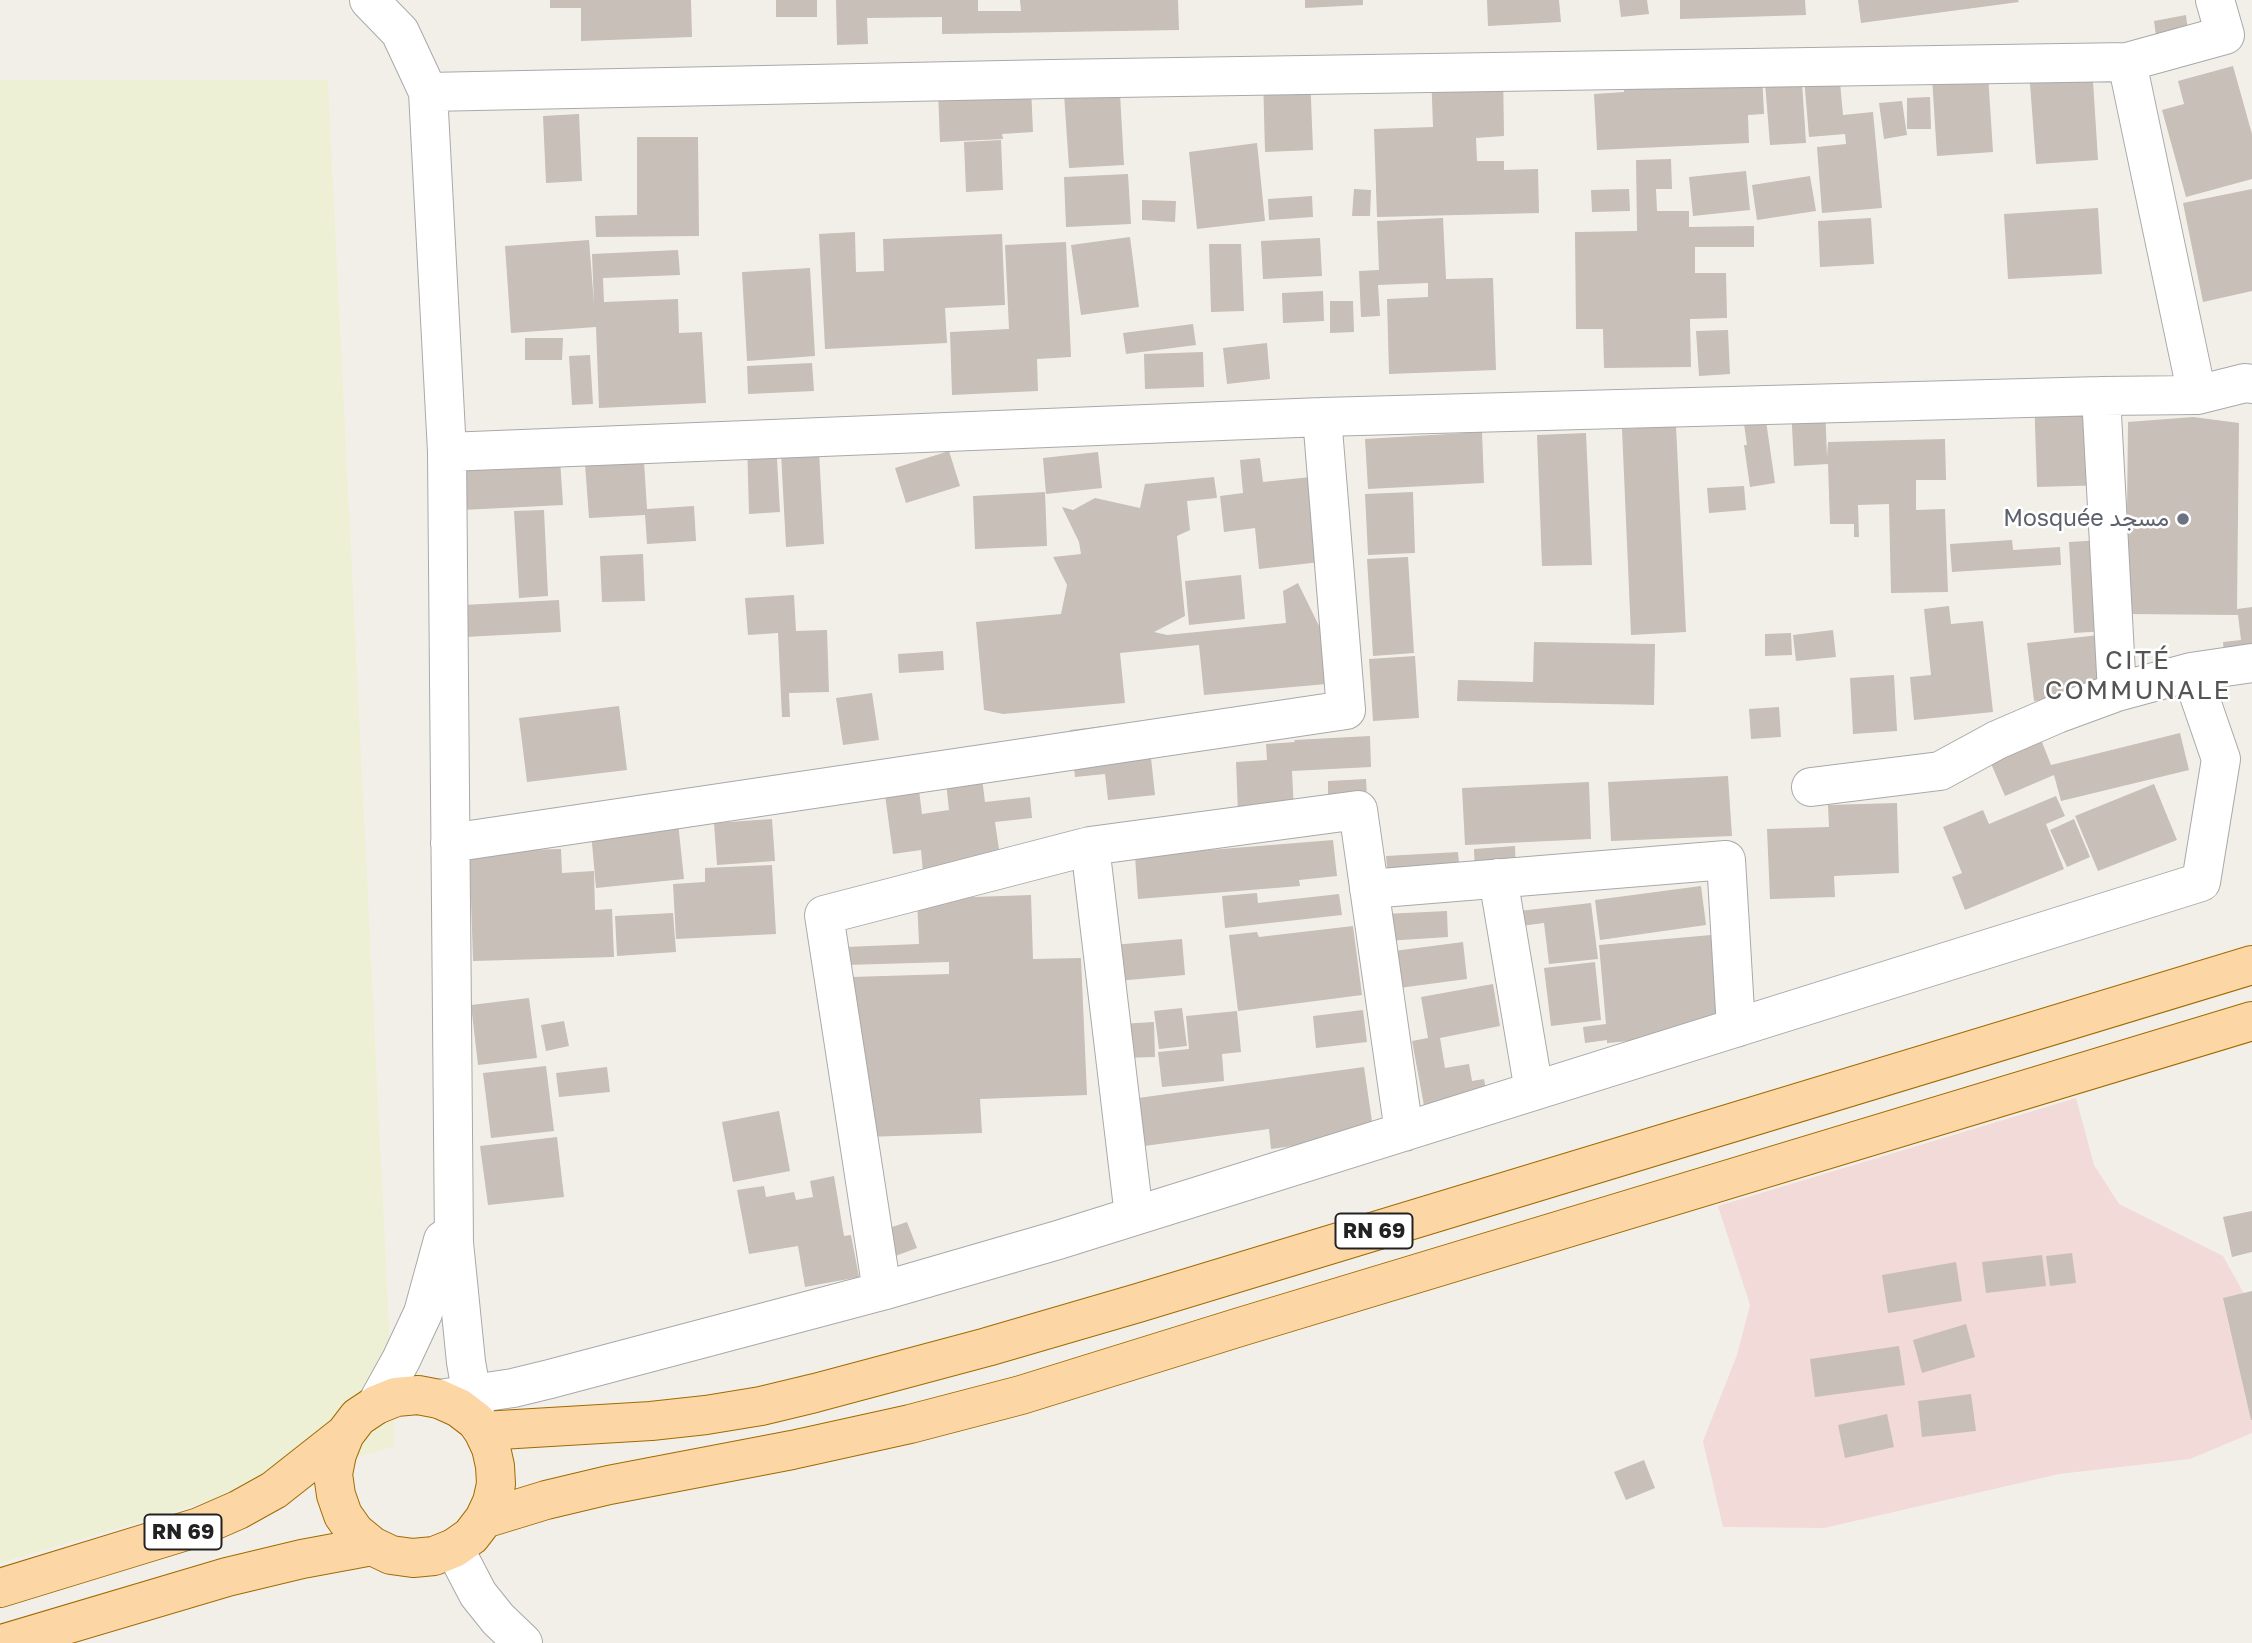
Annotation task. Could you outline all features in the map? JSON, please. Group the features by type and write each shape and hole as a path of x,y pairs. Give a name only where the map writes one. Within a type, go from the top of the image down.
{"main road":[{"name":"RN 69","path":"468,1411 651,1421 761,1406 815,1393 1138,1303 2252,965"},
{"path":"484,1519 609,1485 792,1450 910,1424 1021,1395 2252,1021"},
{"path":"418,1395 468,1411 491,1448 495,1466 496,1484 484,1519 471,1536 454,1548 434,1556 413,1559 391,1555 372,1546 355,1532 343,1515 335,1495 333,1474 345,1434 358,1417 376,1405 396,1397 418,1395"},
{"name":"RN 69","path":"0,1588 218,1519 274,1490 345,1434"},
{"name":"RN 69","path":"5,1643 227,1577 372,1546"}],"street":[{"path":"369,0 400,32 428,92 447,452 454,1243 468,1411 550,1379 882,1291 1134,1216 2201,882 2221,759 2192,672"},
{"path":"428,92 1094,78 2127,62 2225,35 2215,0"},
{"path":"2127,62 2197,395"},
{"path":"447,452 1322,417 2197,395 2245,383 2252,384"},
{"path":"2101,396 2118,692"},
{"path":"450,843 1346,710 1322,417"},
{"path":"1811,787 1940,771 1997,740 2057,713 2118,692 2192,672 2252,663"},
{"path":"882,1291 824,915 1090,846 1358,810 1404,1132"},
{"path":"1090,846 1134,1216"},
{"path":"1369,889 1726,860 1736,1028"},
{"path":"1498,878 1534,1091"},
{"path":"376,1405 423,1313 441,1249 453,1182"},
{"path":"454,1548 478,1594 523,1643"}],"shaded area":[{"path":"2076,1098 2094,1165 2119,1204 2223,1256 2251,1306 2252,1433 2190,1459 2059,1474 1824,1528 1723,1527 1703,1441 1737,1355 1750,1305 1718,1206"}],"green space":[{"path":"0,80 328,80 395,1446 0,1563"}],"building":[{"path":"550,0 691,0 692,37 581,41 581,8 550,8"},
{"path":"776,0 817,0 817,17 776,17"},
{"path":"836,0 978,0 978,11 1021,11 1020,0 1178,0 1179,30 942,34 942,17 867,18 868,44 837,45"},
{"path":"1305,0 1363,0 1363,5 1305,8"},
{"path":"1487,0 1559,0 1561,22 1488,26"},
{"path":"1619,0 1647,0 1649,14 1621,17"},
{"path":"1680,0 1805,0 1806,15 1680,19"},
{"path":"1858,0 2018,0 2019,2 1861,23"},
{"path":"2186,15 2188,31 2156,36 2154,21"},
{"path":"1837,50 1843,115 1873,112 1882,208 1822,213 1817,147 1846,144 1845,134 1809,137 1802,54"},
{"path":"1761,53 1764,114 1748,115 1749,143 1597,150 1594,94 1624,92 1622,60"},
{"path":"1987,59 1993,152 1937,156 1931,62"},
{"path":"2092,65 2098,160 2036,164 2029,70"},
{"path":"2233,66 2252,134 2252,179 2186,197 2162,110 2184,104 2178,81"},
{"path":"1801,67 1806,143 1770,145 1764,70"},
{"path":"1503,69 1504,136 1476,138 1477,161 1504,161 1504,170 1538,169 1539,213 1377,217 1374,129 1433,127 1431,71"},
{"path":"1310,73 1313,150 1265,152 1263,75"},
{"path":"1119,76 1124,165 1069,168 1063,79"},
{"path":"1031,88 1033,132 1002,134 1003,139 940,142 938,91"},
{"path":"1930,97 1931,129 1907,129 1907,98"},
{"path":"1902,101 1907,135 1884,139 1879,103"},
{"path":"579,114 582,181 546,183 543,116"},
{"path":"637,137 698,137 699,236 596,237 595,216 637,215"},
{"path":"1001,140 1003,190 966,192 964,142"},
{"path":"1257,143 1265,221 1197,229 1189,152"},
{"path":"1671,159 1672,189 1656,189 1657,211 1689,211 1689,227 1754,226 1754,247 1695,247 1695,273 1726,273 1727,318 1690,319 1691,367 1604,368 1603,329 1576,329 1575,232 1637,231 1636,160"},
{"path":"1746,171 1750,210 1693,216 1689,177"},
{"path":"1128,174 1131,224 1066,227 1064,177"},
{"path":"1810,176 1816,211 1757,220 1752,185"},
{"path":"1354,189 1371,190 1370,216 1352,216"},
{"path":"1629,189 1630,211 1592,212 1591,190"},
{"path":"2252,189 2252,291 2203,302 2183,203"},
{"path":"1312,196 1313,217 1269,220 1268,199"},
{"path":"1142,200 1176,201 1175,222 1142,220"},
{"path":"2098,208 2102,274 2008,279 2004,214"},
{"path":"1443,218 1446,279 1493,278 1496,370 1389,374 1387,299 1428,297 1428,283 1378,285 1380,316 1361,317 1359,271 1379,270 1377,221"},
{"path":"1871,218 1874,264 1820,267 1818,221"},
{"path":"855,232 856,272 884,271 883,239 1002,234 1005,305 945,308 947,343 825,349 819,234"},
{"path":"1130,237 1139,307 1081,315 1071,245"},
{"path":"1320,238 1322,276 1263,279 1261,241"},
{"path":"589,240 594,304 592,254 678,250 680,275 603,278 604,302 678,299 679,333 702,332 706,403 599,408 596,327 511,333 505,246"},
{"path":"1066,242 1071,357 1037,359 1038,391 952,395 950,332 1009,329 1005,245"},
{"path":"1209,244 1241,244 1244,311 1211,312"},
{"path":"810,268 815,356 747,361 742,272"},
{"path":"1323,291 1324,321 1283,323 1282,293"},
{"path":"1330,301 1353,301 1354,332 1330,333"},
{"path":"1193,324 1196,345 1126,354 1123,333"},
{"path":"1728,330 1730,374 1699,376 1696,331"},
{"path":"525,338 563,338 562,360 525,360"},
{"path":"1267,343 1270,379 1227,384 1223,348"},
{"path":"1203,352 1204,387 1145,389 1144,354"},
{"path":"590,355 593,404 572,405 569,356"},
{"path":"812,363 814,391 748,394 747,366"},
{"path":"2105,392 2108,485 2037,487 2034,394"},
{"path":"1825,405 1827,457 1828,442 1945,439 1946,480 1916,480 1916,510 1945,509 1948,592 1891,593 1889,504 1858,505 1859,537 1854,537 1854,524 1830,524 1828,464 1794,466 1791,406"},
{"path":"1765,414 1775,483 1750,487 1743,417"},
{"name":"Mosquée مسجد","path":"2193,417 2239,423 2237,609 2252,607 2252,649 2224,652 2223,642 2241,640 2238,615 2126,614 2128,422"},
{"path":"1676,426 1686,632 1631,635 1622,429"},
{"path":"1482,432 1484,483 1368,489 1365,439"},
{"path":"1586,433 1592,565 1542,566 1537,435"},
{"path":"776,441 780,512 749,514 747,442"},
{"path":"643,446 647,509 694,506 696,541 647,544 645,515 589,518 584,450"},
{"path":"819,451 824,544 786,547 781,453"},
{"path":"949,451 960,486 906,503 895,468"},
{"path":"1098,452 1102,488 1046,494 1043,458"},
{"path":"1260,458 1263,482 1311,477 1320,562 1259,569 1255,528 1224,532 1220,496 1243,493 1240,460"},
{"path":"560,459 563,505 462,510 460,464"},
{"path":"1214,477 1217,498 1187,501 1190,530 1177,536 1185,616 1154,632 1167,635 1286,623 1283,591 1298,583 1320,628 1326,684 1204,695 1199,645 1120,653 1125,703 1003,714 984,710 976,622 1061,614 1067,585 1053,557 1081,554 1079,542 1062,507 1073,510 1095,498 1140,508 1145,484"},
{"path":"1744,486 1746,510 1709,513 1707,488"},
{"path":"1045,492 1047,546 975,549 973,496"},
{"path":"1413,492 1415,553 1368,555 1365,494"},
{"path":"544,510 548,596 519,598 514,511"},
{"path":"2012,540 2013,550 2060,547 2061,565 1952,572 1950,544"},
{"path":"2103,540 2107,631 2074,633 2069,542"},
{"path":"643,554 645,601 602,602 600,556"},
{"path":"1408,557 1414,653 1373,656 1367,559"},
{"path":"1241,575 1245,619 1189,625 1185,581"},
{"path":"794,595 796,631 827,630 829,692 789,693 790,717 782,717 778,633 748,635 745,598"},
{"path":"559,600 561,632 465,637 463,605"},
{"path":"1949,606 1951,624 1983,621 1993,712 1914,720 1910,677 1931,675 1924,609"},
{"path":"1833,630 1836,657 1796,661 1793,635"},
{"path":"1791,633 1792,655 1765,656 1765,634"},
{"path":"2099,635 2106,693 2034,701 2027,643"},
{"path":"1534,642 1655,644 1654,705 1457,701 1458,680 1533,682"},
{"path":"943,651 944,670 899,673 898,654"},
{"path":"1415,656 1419,718 1373,721 1369,659"},
{"path":"1894,675 1897,731 1853,734 1850,678"},
{"path":"872,693 879,740 843,745 836,698"},
{"path":"619,706 627,770 527,782 519,718"},
{"path":"1779,707 1781,737 1751,739 1749,709"},
{"path":"1147,721 1155,795 1108,800 1105,774 1075,777 1070,730"},
{"path":"2180,733 2189,770 2061,801 2054,775 2005,796 1989,759 2040,737 2051,765"},
{"path":"1370,736 1371,767 1292,771 1294,811 1238,813 1236,762 1267,760 1266,744"},
{"path":"1728,776 1732,836 1611,841 1608,782"},
{"path":"982,778 985,802 1030,797 1032,818 995,822 1001,863 923,873 921,850 893,854 885,795 919,790 922,814 949,810 946,782"},
{"path":"1366,779 1367,797 1328,798 1328,781"},
{"path":"1589,782 1591,839 1465,845 1462,788"},
{"path":"2154,784 2177,840 2098,871 2075,816"},
{"path":"2056,796 2065,816 2046,824 2064,869 1965,910 1952,877 1962,873 1943,827 1983,810 1989,824"},
{"path":"1897,803 1899,873 1834,876 1835,897 1770,899 1767,829 1829,827 1828,805"},
{"path":"677,813 684,879 596,888 590,821"},
{"path":"772,819 775,861 717,865 714,823"},
{"path":"2074,819 2090,857 2067,867 2050,830"},
{"path":"469,836 518,850 561,849 562,873 594,871 595,910 612,909 614,957 473,961"},
{"path":"1333,840 1337,876 1299,880 1300,886 1138,899 1135,856"},
{"path":"1515,846 1516,871 1475,873 1474,849"},
{"path":"1458,852 1460,874 1388,879 1386,856"},
{"path":"772,865 776,934 676,939 673,884 705,882 705,868"},
{"path":"1701,886 1706,925 1600,940 1595,900"},
{"path":"1257,893 1258,903 1339,894 1342,915 1225,928 1222,896"},
{"path":"1031,895 1033,959 1081,958 1087,1095 980,1099 982,1133 866,1137 851,977 949,974 949,962 846,965 845,947 919,944 917,899"},
{"path":"1591,903 1598,959 1549,964 1544,923 1521,926 1519,911"},
{"path":"1447,911 1448,937 1386,941 1384,914"},
{"path":"673,913 676,952 617,956 615,916"},
{"path":"1353,926 1362,995 1238,1011 1229,935 1257,932 1259,937"},
{"path":"1711,935 1719,1033 1585,1043 1583,1027 1606,1024 1599,945"},
{"path":"1182,939 1185,975 1117,981 1113,945"},
{"path":"1463,942 1467,979 1399,988 1394,951"},
{"path":"1595,962 1601,1020 1551,1026 1544,968"},
{"path":"1493,984 1500,1026 1440,1038 1445,1068 1469,1064 1472,1081 1484,1079 1488,1099 1425,1111 1412,1041 1428,1038 1421,997"},
{"path":"529,998 537,1058 478,1065 471,1005"},
{"path":"1182,1008 1187,1046 1159,1049 1154,1011"},
{"path":"1363,1010 1367,1042 1316,1048 1313,1016"},
{"path":"1237,1011 1241,1052 1222,1054 1224,1081 1162,1087 1158,1052 1189,1049 1186,1016"},
{"path":"564,1021 569,1046 546,1051 541,1025"},
{"path":"1154,1022 1155,1057 1121,1058 1120,1024"},
{"path":"546,1066 554,1131 491,1138 483,1073"},
{"path":"607,1067 610,1092 559,1097 556,1073"},
{"path":"1364,1067 1374,1135 1271,1149 1269,1129 1137,1147 1131,1099"},
{"path":"779,1111 790,1171 733,1182 722,1122"},
{"path":"557,1137 564,1197 488,1205 480,1146"},
{"path":"834,1176 844,1236 851,1235 859,1277 805,1287 798,1246 749,1254 737,1190 764,1186 766,1197 794,1192 796,1200 813,1197 810,1181"},
{"path":"2252,1211 2252,1252 2232,1257 2223,1217"},
{"path":"907,1222 917,1248 890,1258 880,1231"},
{"path":"2072,1253 2076,1283 2050,1286 2046,1256"},
{"path":"2042,1255 2046,1286 1986,1293 1982,1262"},
{"path":"1956,1262 1962,1301 1888,1313 1882,1275"},
{"path":"2252,1291 2252,1420 2251,1420 2223,1298"},
{"path":"1966,1324 1975,1357 1922,1373 1913,1340"},
{"path":"1899,1346 1905,1385 1815,1397 1810,1359"},
{"path":"1971,1394 1976,1431 1922,1437 1918,1401"},
{"path":"1887,1414 1894,1447 1845,1458 1838,1425"},
{"path":"1644,1460 1655,1488 1626,1500 1614,1472"}],"place":[{"name":"Mosquée مسجد","path":"2183,519"}],"district":[{"name":"CITÉ COMMUNALE","path":"2138,676"}]}
